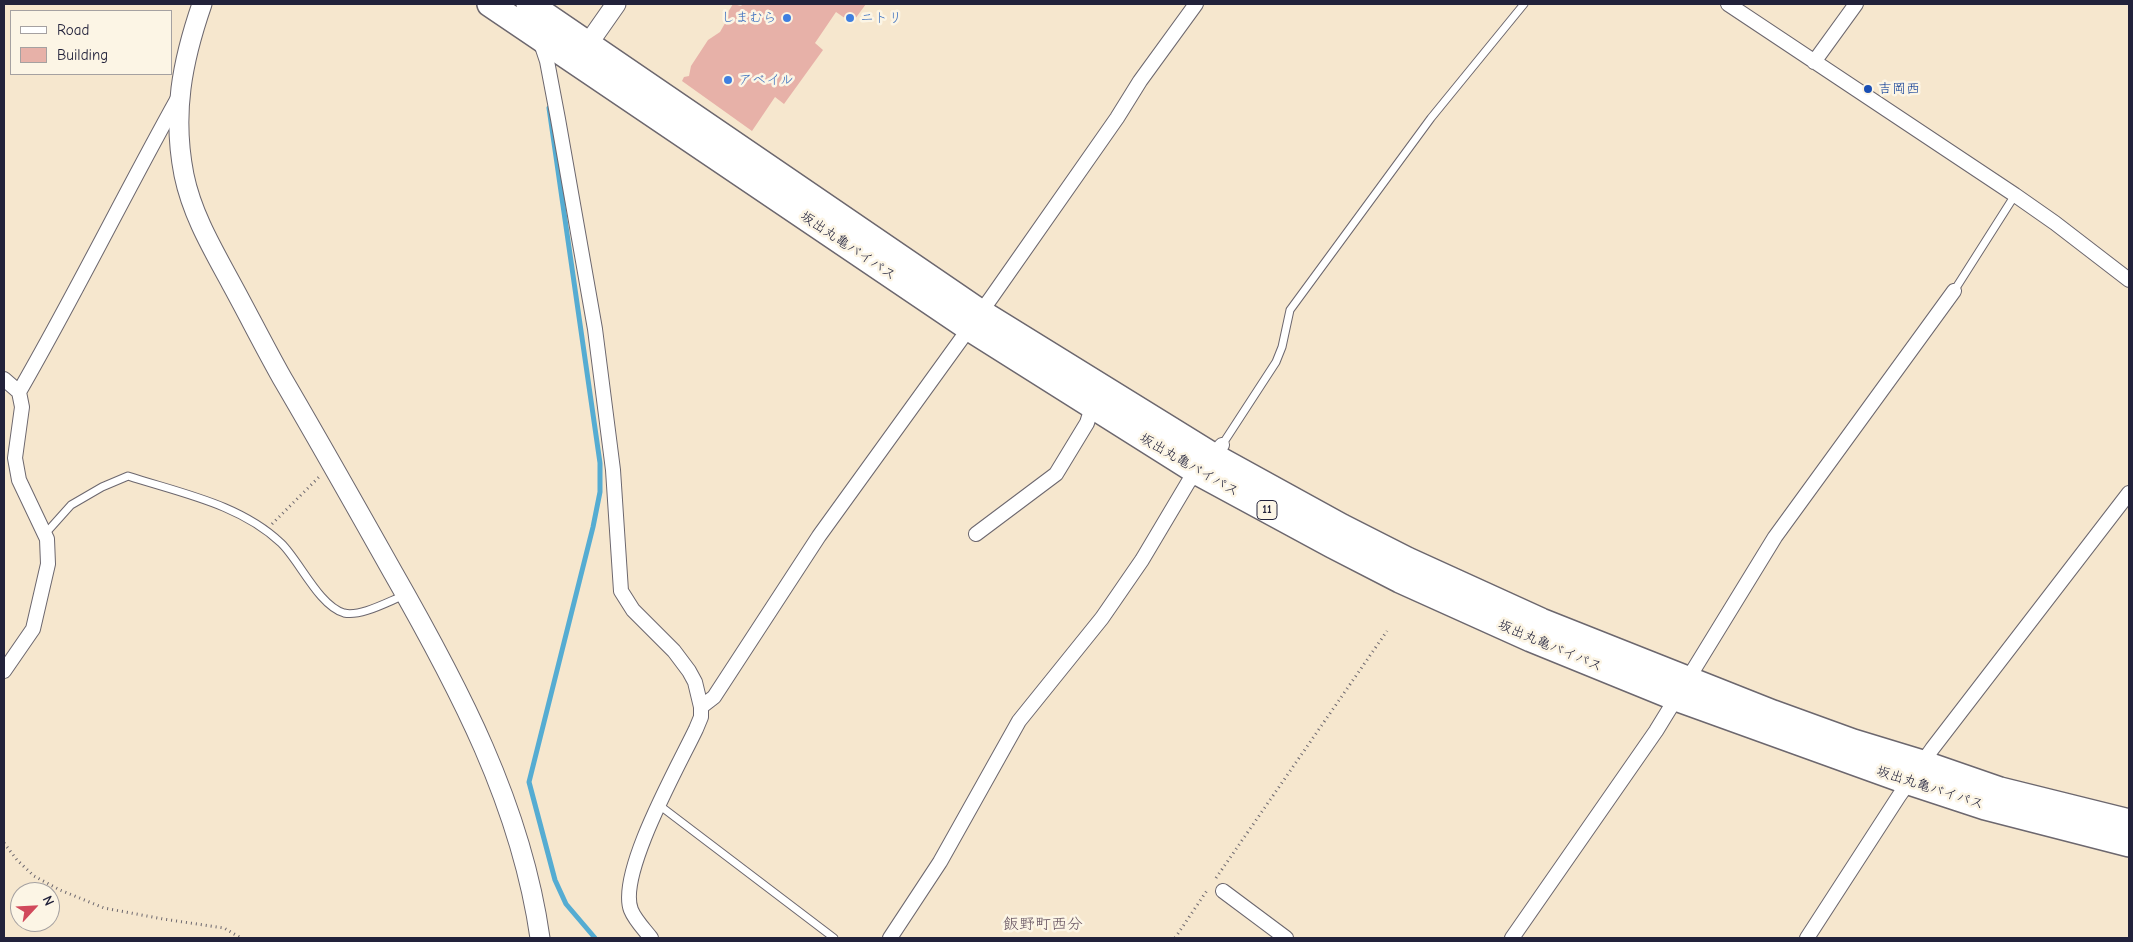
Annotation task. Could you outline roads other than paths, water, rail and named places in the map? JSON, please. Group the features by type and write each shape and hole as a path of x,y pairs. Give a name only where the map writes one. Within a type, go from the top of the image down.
{"highway":[{"name":"坂出丸亀バイパス","path":"490,4 975,320 1211,458 1407,560 1541,621 1682,689 1853,742 1985,807 2129,844"},
{"name":"坂出丸亀バイパス","path":"529,4 975,320 1092,407 1211,458"},
{"name":"坂出丸亀バイパス","path":"1915,773 2000,790 2129,822"}],"street":[{"path":"202,4 189,41 178,115 184,176 193,209 269,355 406,595 457,690 503,790 518,835 537,913 540,938"},
{"path":"529,4 547,61 595,329 614,470 620,591 626,601 674,651 689,671 695,682 700,707 701,717 696,729 646,830 639,850 629,899 631,909 651,938"},
{"path":"588,44 616,4"},
{"path":"1728,4 2056,223 2129,280"},
{"path":"1814,62 1856,4"},
{"path":"700,707 714,697 819,536 975,320 1193,5"},
{"path":"19,392 60,321 124,196 180,95"},
{"path":"1512,938 1656,731 1775,537 1954,291"},
{"path":"4,379 19,392 22,407 15,458 20,480 45,534 48,564 33,629 4,671"},
{"path":"976,534 1056,474 1087,423 1092,407"},
{"path":"890,938 940,862 1018,721 1102,618 1142,560 1189,481 1211,458"},
{"path":"1807,938 1915,773 2129,493"},
{"path":"1224,891 1286,938"}],"lane":[{"path":"1211,458 1276,362 1282,347 1290,310 1431,118 1524,4"},
{"path":"1954,291 2015,195"},
{"path":"45,534 71,505 102,487 128,476 226,508 266,530 282,544 314,587 332,606 344,613 362,612 406,595"},
{"path":"660,805 834,938"}],"waterway":[{"path":"549,108 600,463 600,492 593,527 529,782 555,880 566,904 595,938"}],"place":[{"name":"しまむら","path":"787,18"},
{"name":"ニトリ","path":"850,18"},
{"name":"アベイル","path":"728,80"},
{"name":"吉岡西","path":"1868,89"}],"district":[{"name":"飯野町西分","path":"1043,924"}]}
